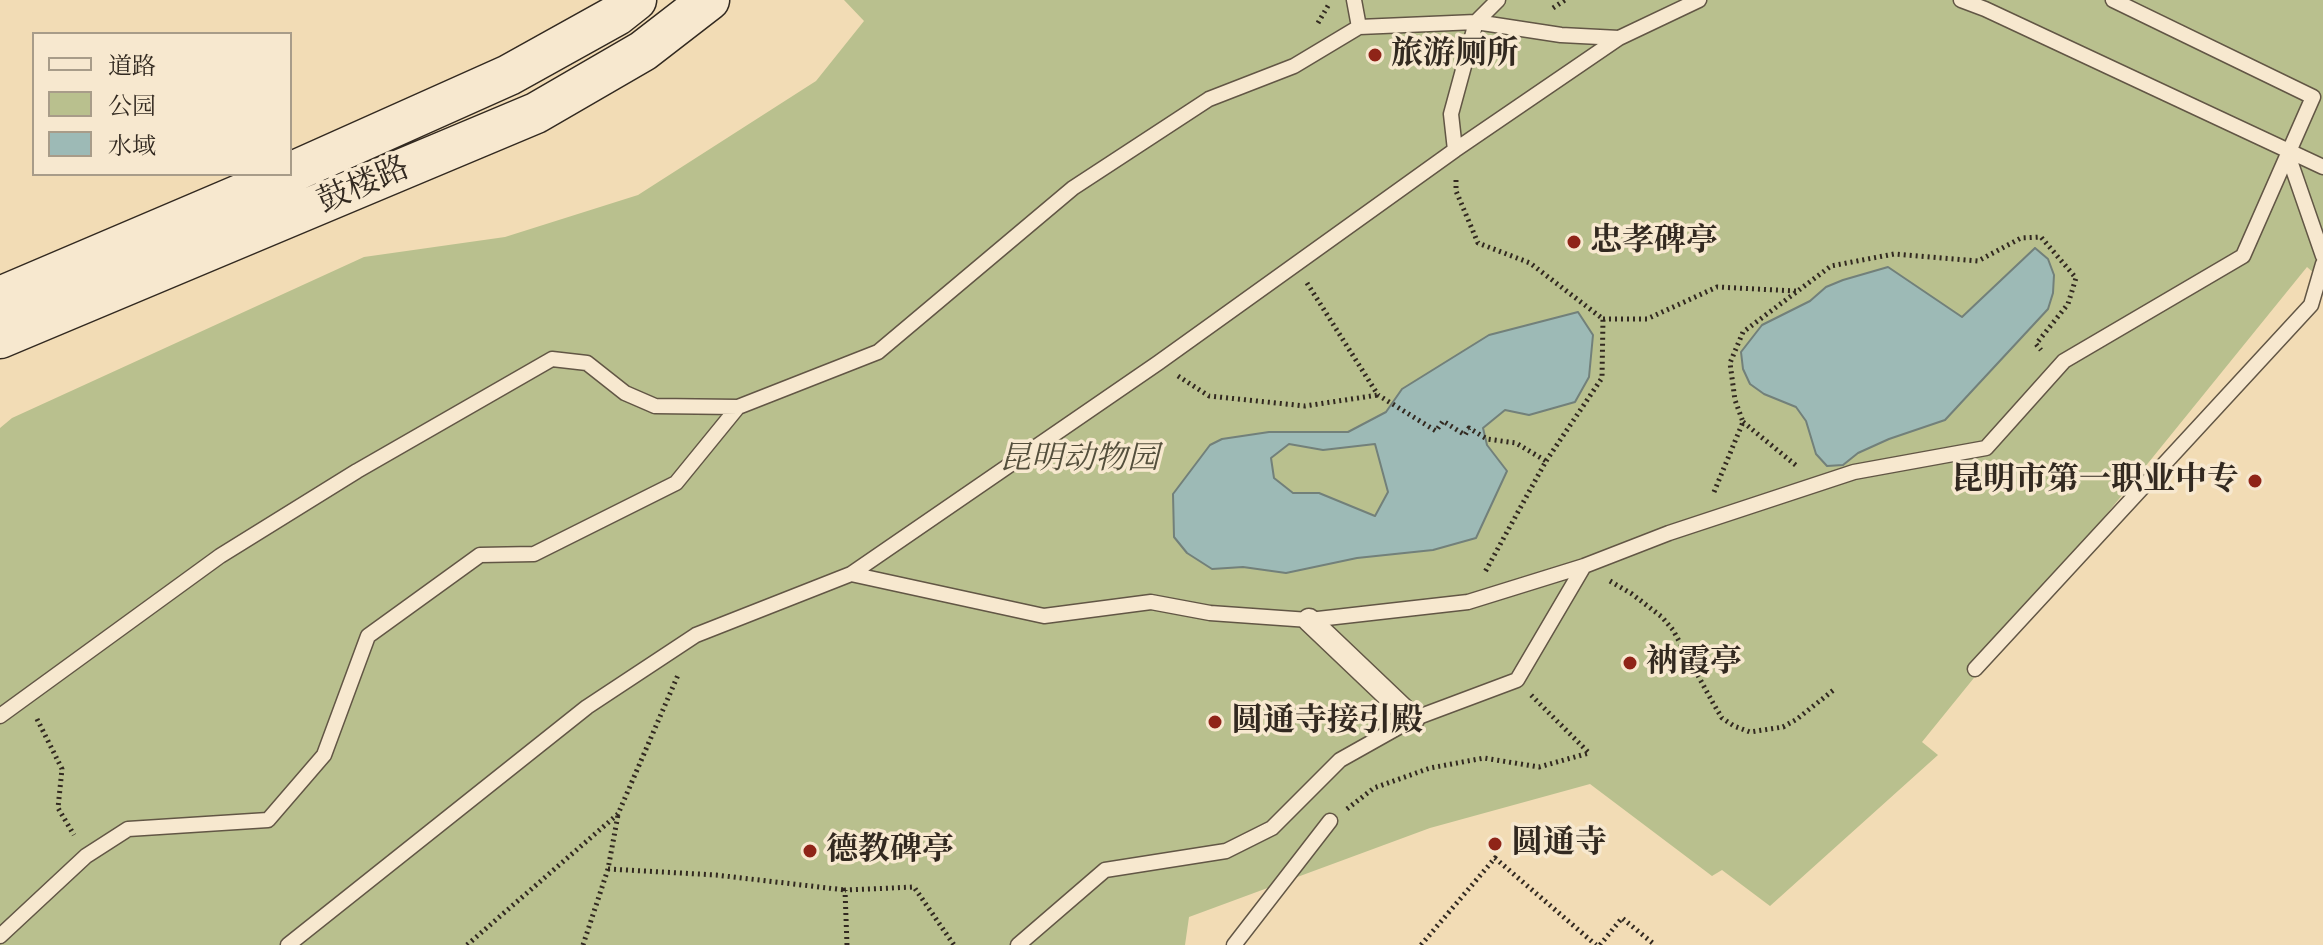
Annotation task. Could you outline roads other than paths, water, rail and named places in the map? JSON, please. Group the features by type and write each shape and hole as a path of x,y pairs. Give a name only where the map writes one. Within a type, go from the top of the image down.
{"main road":[{"name":"鼓楼路","path":"292,173 509,75 617,15 636,0"},
{"name":"鼓楼路","path":"0,338 536,113 643,51 709,0"},
{"name":"鼓楼路","path":"0,297 284,176"}],"street":[{"path":"1309,620 1413,719"}],"lane":[{"path":"1354,0 1359,27"},
{"path":"1455,150 1451,114 1476,22 1498,0"},
{"path":"288,945 587,707 696,635 851,574 1158,363 1455,150 1619,38 1699,0"},
{"path":"1961,0 2323,167"},
{"path":"851,574 1044,616 1151,602 1210,613 1309,620 1468,602 1584,566 1854,472 1986,448 2064,361 2243,256 2287,152 2318,99 2113,0"},
{"path":"0,716 220,556 357,471 552,359 587,363 625,393 655,406 738,407 878,352 1073,188 1209,99 1294,66 1359,27 1476,22 1561,35 1619,38"},
{"path":"2287,152 2323,256"},
{"path":"1975,669 2311,305 2323,264"},
{"path":"0,936 86,856 128,829 268,820 324,755 368,636 480,555 534,554 676,483 738,407"},
{"path":"1018,945 1105,870 1226,851 1272,828 1340,760 1413,719 1517,680 1584,566"},
{"path":"1234,945 1330,821"}],"water":[{"path":"2035,248 2048,259 2054,275 2048,309 1945,420 1889,439 1858,453 1843,465 1827,466 1816,454 1806,421 1796,407 1764,394 1750,384 1743,369 1741,352 1762,325 1810,301 1826,287 1888,267 1962,317"},
{"path":"1578,312 1593,335 1589,377 1575,402 1529,415 1505,410 1483,428 1487,445 1507,471 1476,538 1433,550 1357,558 1286,573 1243,567 1212,569 1187,553 1174,537 1173,494 1210,445 1222,439 1269,432 1348,432 1386,412 1402,389 1489,335","holes":["1289,444 1323,450 1375,444 1388,492 1375,516 1319,493 1293,493 1274,478 1271,458"]}],"place":[{"name":"旅游厕所","path":"1375,55"},
{"name":"忠孝碑亭","path":"1574,242"},
{"name":"昆明市第一职业中专","path":"2255,481"},
{"name":"衲霞亭","path":"1630,663"},
{"name":"圆通寺接引殿","path":"1215,722"},
{"name":"圆通寺","path":"1495,844"},
{"name":"德教碑亭","path":"810,851"}],"park label":[{"name":"昆明动物园","path":"1079,460"}]}
